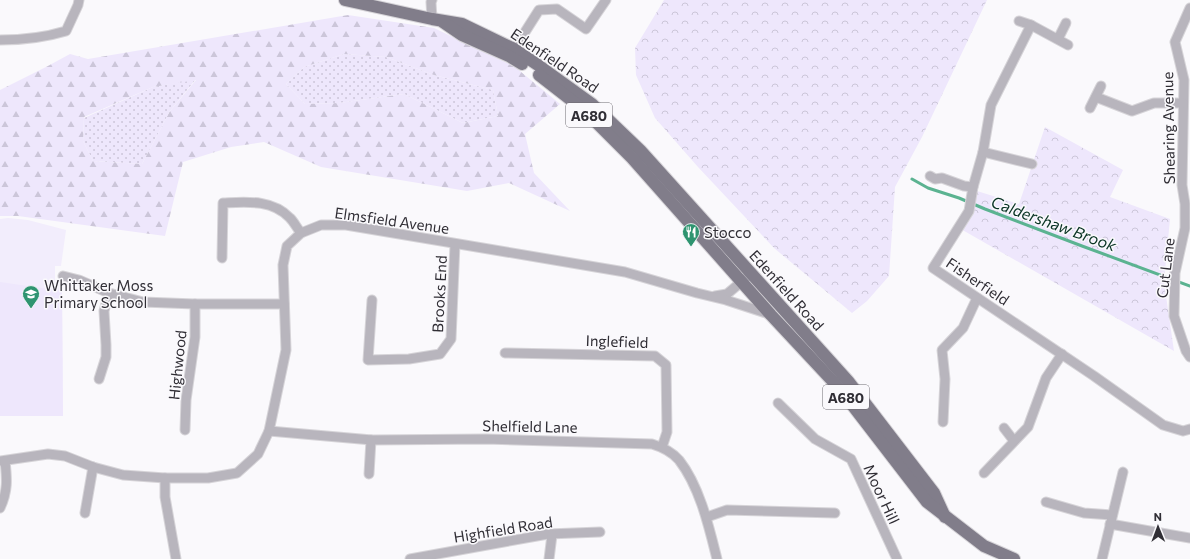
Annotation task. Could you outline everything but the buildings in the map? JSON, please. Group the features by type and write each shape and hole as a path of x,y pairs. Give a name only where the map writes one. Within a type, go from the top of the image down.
{"main road":[{"name":"Edenfield Road","path":"345,0 436,20 462,35 512,53 584,110 848,381 874,424"},
{"name":"Edenfield Road","path":"747,278 771,314 874,424 934,493 945,517 984,546 1014,559"}],"street":[{"path":"0,40 48,37 66,31 79,0"},
{"path":"512,53 539,10 557,9 586,29 606,0"},
{"path":"431,1 436,20"},
{"name":"Shearing Avenue","path":"1184,228 1185,204 1182,185 1184,80 1175,42 1190,8"},
{"path":"1019,21 1031,25 1068,45"},
{"path":"1058,39 1066,23"},
{"name":"Fisherfield","path":"1031,25 990,105 983,152 972,192 969,210 933,268 1062,354 1163,425 1183,431 1190,429"},
{"path":"1090,108 1101,86"},
{"path":"1096,96 1132,111 1154,103 1184,103"},
{"path":"983,152 1032,164"},
{"path":"930,176 935,179 943,174 972,192"},
{"path":"222,258 222,203 254,202 275,207 289,217 301,233"},
{"name":"Elmsfield Avenue","path":"2,461 48,454 65,456 93,467 123,475 165,478 208,478 237,472 258,454 269,430 286,350 283,265 287,246 301,233 321,225 346,225 625,272 771,314"},
{"name":"Cut Lane","path":"1184,228 1175,272 1174,316 1186,351 1190,357"},
{"name":"Brooks End","path":"372,300 368,360 410,359 440,354 451,340 455,244"},
{"path":"63,276 79,280 109,293 143,302 195,304 284,304"},
{"path":"712,297 727,294 747,278"},
{"path":"99,380 106,357 104,311 109,293"},
{"path":"943,422 945,379 942,350 963,328 978,298"},
{"name":"Highwood","path":"185,430 186,400 195,337 195,304"},
{"name":"Inglefield","path":"506,352 655,356 666,366 667,432 662,447"},
{"path":"984,472 1028,427 1046,378 1062,354"},
{"name":"Moor Hill","path":"778,403 815,439 851,459 897,559"},
{"path":"1004,428 1014,441"},
{"name":"Shelfield Lane","path":"269,430 371,440 486,439 652,444 662,447 678,459 690,476 707,517 717,559"},
{"path":"369,474 371,440"},
{"path":"0,508 5,498 7,479 2,461"},
{"path":"85,513 93,467"},
{"path":"1102,559 1123,472"},
{"path":"165,478 165,497 176,559"},
{"path":"1046,502 1084,513 1112,515"},
{"path":"707,517 727,510 835,513"},
{"path":"1110,524 1190,538"},
{"name":"Highfield Road","path":"410,559 552,534 600,532"},
{"path":"549,559 552,534"}],"shaded area":[{"name":"Whittaker Moss Primary School","path":"8,218 28,220 66,230 61,266 55,266 55,282 61,283 62,291 63,416 0,416 0,219"}],"green space":[{"path":"664,0 987,0 922,137 895,187 889,276 867,301 852,313 774,248 698,167 655,118 636,75 635,48"},
{"path":"348,15 434,28 515,67 560,104 525,134 534,173 570,211 509,183 467,191 321,167 264,142 231,147 183,162 165,236 18,216 0,216 0,90 70,54 88,59","holes":["344,54 386,57 434,75 493,90 498,116 463,123 404,94 339,103 305,104 286,84 304,67","196,80 170,111 142,164 93,161 83,141 84,117 153,87"]},
{"path":"344,54 386,57 434,75 493,90 498,116 463,123 404,94 339,103 305,104 286,84 304,67"},
{"path":"196,79 170,111 142,164 93,161 83,141 84,118 153,87"},
{"path":"1045,127 1123,170 1110,197 1170,219 1164,282 1174,351 959,228 974,208 977,191 1019,204"},
{"name":"Whittaker Moss Primary School","path":"0,282 62,291 63,416 0,416"}],"waterway":[{"name":"Caldershaw Brook","path":"912,179 928,188 959,198 1190,286"}],"place":[{"name":"Stocco","path":"691,247"},
{"name":"Whittaker Moss Primary School","path":"31,309"}]}
